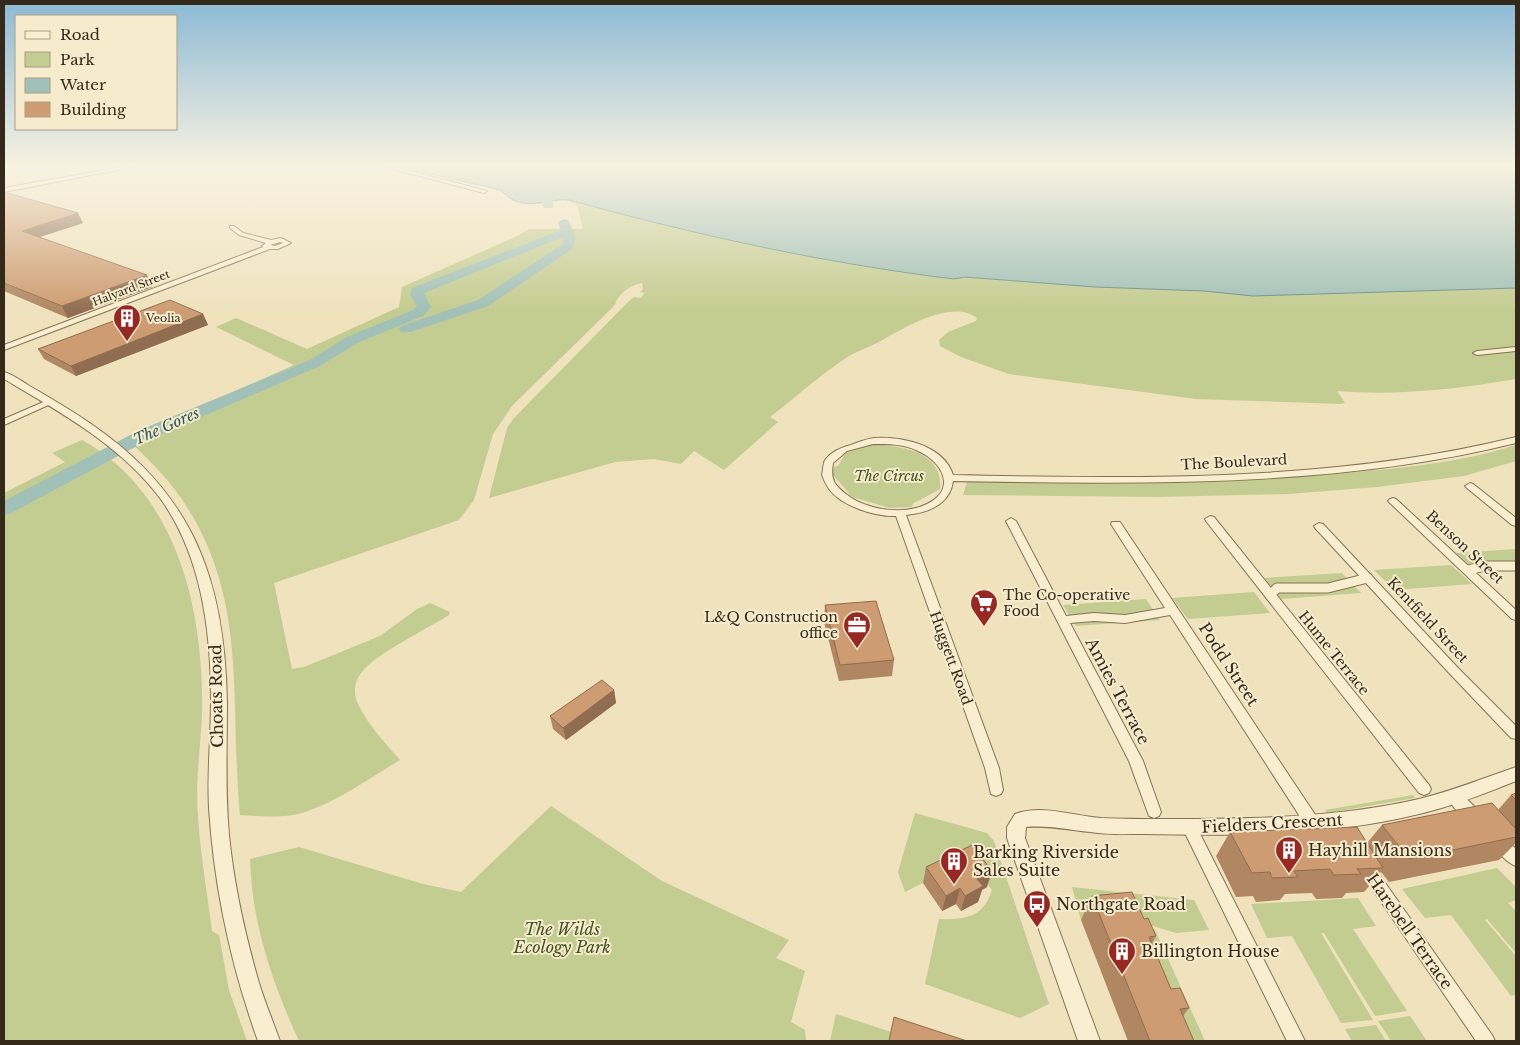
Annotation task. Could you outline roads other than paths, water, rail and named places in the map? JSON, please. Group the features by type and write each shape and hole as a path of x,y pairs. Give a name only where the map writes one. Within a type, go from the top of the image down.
{"street":[{"path":"232,227 241,234 269,245"},
{"name":"Halyard Street","path":"4,348 269,245 283,247 289,240"},
{"path":"1477,353 1516,349"},
{"name":"Choats Road","path":"4,375 51,402 110,443 124,453 147,476 179,520 204,578 217,648 219,702 218,804 221,852 236,932 255,1005 269,1041"},
{"path":"4,422 51,402"},
{"name":"The Boulevard","path":"950,478 1096,480 1209,478 1328,471 1424,460 1516,440"},
{"path":"890,441 908,444 936,457 945,467 950,478 949,488 943,497 932,505 918,511 900,513 862,508 846,501 834,492 827,482 826,471 830,460 841,450 855,444 890,441"},
{"path":"1470,486 1516,523"},
{"name":"Benson Street","path":"1393,501 1516,616"},
{"name":"Huggett Road","path":"900,513 992,768 996,790"},
{"name":"Hume Terrace","path":"1210,519 1436,803"},
{"name":"Amies Terrace","path":"1011,521 1136,761 1156,819"},
{"name":"Podd Street","path":"1116,524 1312,824"},
{"name":"Kentfield Street","path":"1320,526 1516,734"},
{"path":"1468,570 1485,566 1516,566"},
{"path":"1270,595 1277,588 1328,588 1368,578"},
{"path":"1062,620 1094,617 1125,619 1173,610"},
{"name":"Fielders Crescent","path":"1089,1041 1016,838 1016,827 1021,820 1030,819 1111,826 1156,819 1189,827 1312,824 1338,829 1436,803 1461,804 1516,774"},
{"path":"1461,804 1516,859"},
{"path":"1189,827 1296,1041"},
{"name":"Harebell Terrace","path":"1355,852 1486,1041"}],"water":[{"path":"625,215 1516,215 1516,288 1253,296 1204,291 1095,287 964,277 954,279 856,265 760,247"}],"waterway":[{"name":"The Gores","path":"564,222 567,231"},
{"name":"The Gores","path":"4,509 146,434 315,363 352,340 418,313 424,307 417,295 417,291 567,231"},
{"name":"The Gores","path":"406,329 483,303 568,246 570,241 567,231"}],"place":[{"name":"Veolia","path":"127,342"},
{"name":"The Co-operative Food","path":"984,627"},
{"name":"L&Q Construction office","path":"857,649"},
{"name":"Hayhill Mansions","path":"1289,874"},
{"name":"Barking Riverside Sales Suite","path":"954,885"},
{"name":"Northgate Road","path":"1037,928"},
{"name":"Billington House","path":"1122,975"}],"park label":[{"name":"The Circus","path":"889,476"},
{"name":"The Wilds Ecology Park","path":"562,938"}]}
